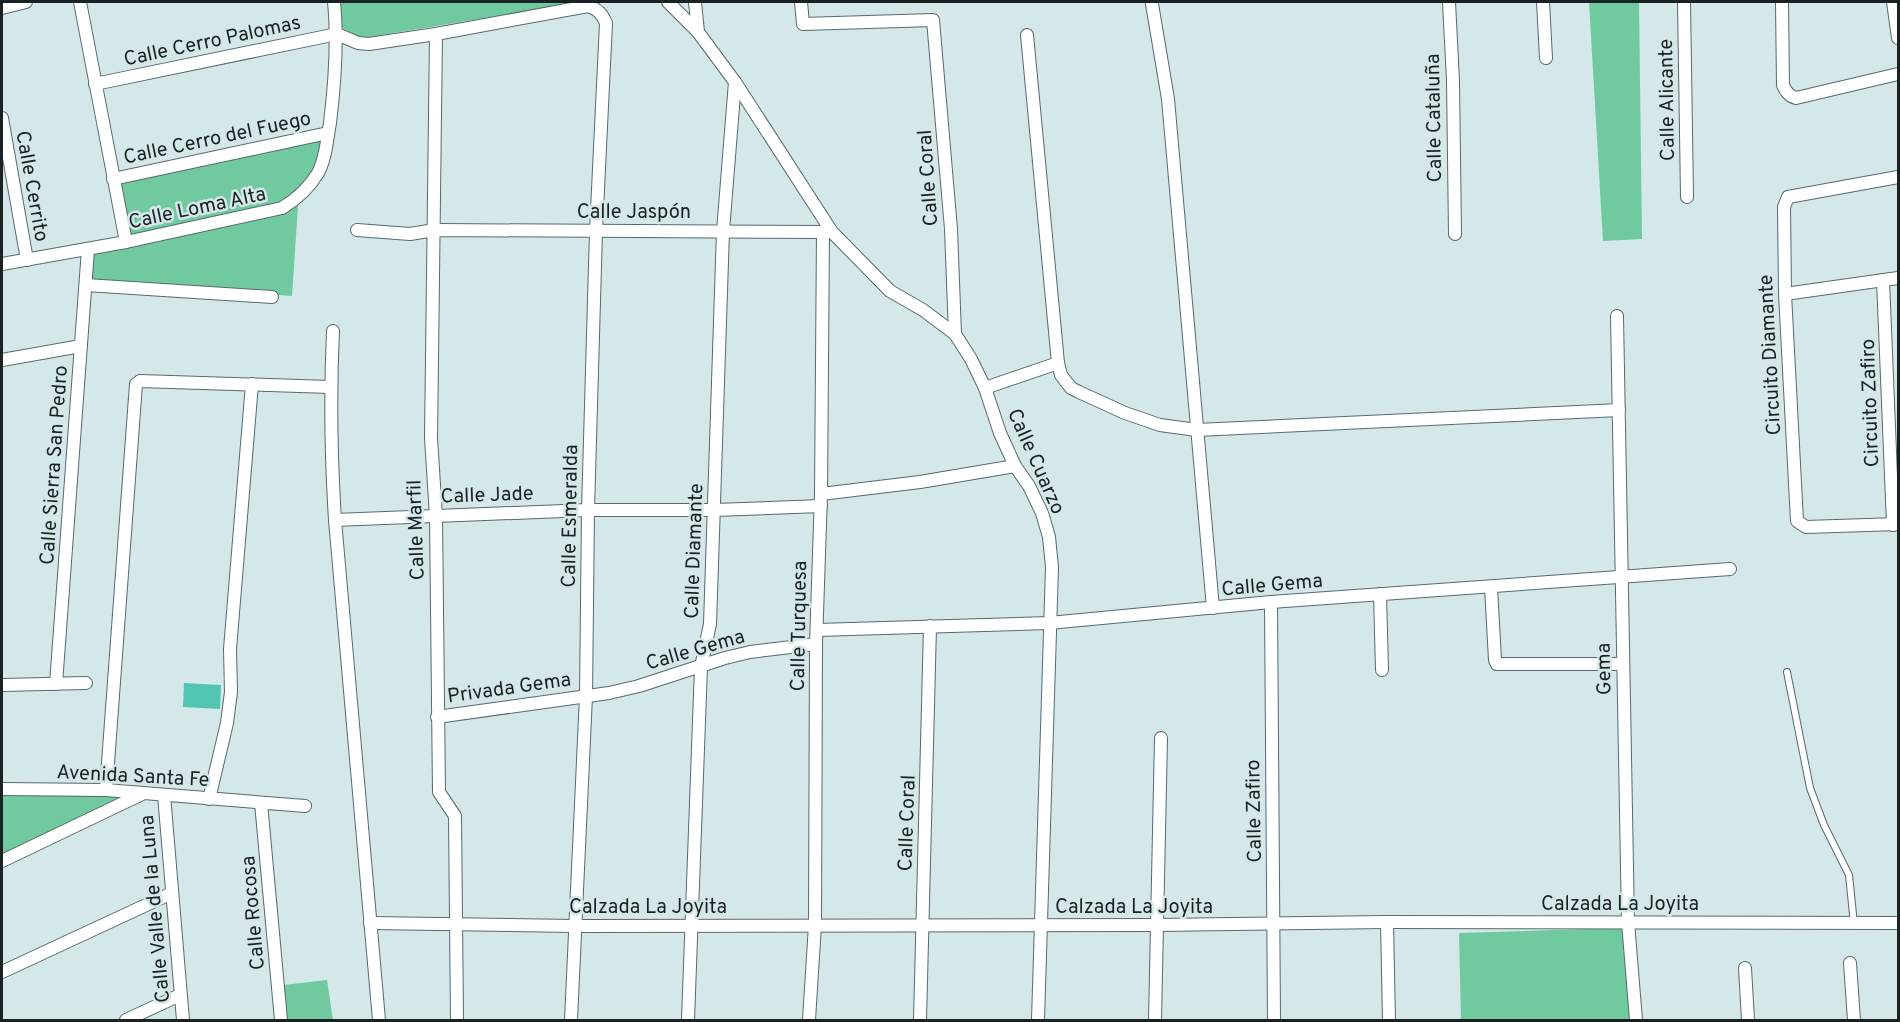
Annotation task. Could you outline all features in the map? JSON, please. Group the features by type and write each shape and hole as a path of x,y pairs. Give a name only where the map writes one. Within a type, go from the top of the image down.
{"street":[{"path":"2,8 26,2"},
{"path":"80,2 126,242"},
{"name":"Calle Loma Alta","path":"2,264 126,242 282,208 306,190 318,172 324,156 328,133 334,89 337,34 334,2"},
{"name":"Calle Cuarzo","path":"668,2 698,32 735,82 828,232 890,291 923,310 955,334 971,359 985,388 1000,433 1015,466 1029,486 1042,513 1049,537 1052,567 1038,1020"},
{"path":"695,2 698,32"},
{"name":"Calle Coral","path":"801,2 803,24 933,20 945,148 955,334"},
{"name":"Calle Cataluña","path":"1449,2 1453,81 1455,234"},
{"path":"1543,2 1546,58"},
{"name":"Calle Alicante","path":"1684,2 1688,197"},
{"path":"1782,2 1783,85 1791,97 1796,98 1899,74"},
{"path":"1893,2 1899,38"},
{"path":"337,34 358,43 369,44 436,34 588,4"},
{"name":"Calle Esmeralda","path":"571,1020 586,696 588,510 596,231 606,23 602,14 588,4"},
{"path":"1152,4 1168,99 1213,608"},
{"name":"Calle Cerro Palomas","path":"95,84 337,34"},
{"name":"Calle Marfil","path":"436,34 431,438 436,516 439,792 455,816 457,1020"},
{"path":"1028,34 1058,363 1061,375 1071,388 1125,413 1160,425 1197,430 1618,410"},
{"name":"Calle Diamante","path":"688,1020 702,667 710,624 723,231 735,82"},
{"name":"Calle Cerrito","path":"2,118 27,260"},
{"name":"Calle Cerro del Fuego","path":"113,179 328,133"},
{"name":"Circuito Diamante","path":"1896,525 1806,527 1797,521 1785,294 1784,207 1788,197 1899,177"},
{"name":"Calle Jaspón","path":"357,230 410,234 435,230 828,232"},
{"name":"Calle Turquesa","path":"809,1020 815,925 816,644 828,232"},
{"name":"Calle Sierra San Pedro","path":"56,684 88,249"},
{"path":"1785,294 1899,278"},
{"name":"Circuito Zafiro","path":"1883,280 1896,525"},
{"path":"86,285 272,297"},
{"name":"Gema","path":"1617,316 1628,922 1636,1020"},
{"path":"333,331 330,387 335,520 379,1020"},
{"path":"2,360 81,346"},
{"path":"985,388 1058,363"},
{"path":"106,790 136,384 140,381 330,387"},
{"path":"209,798 227,723 231,692 230,649 252,384"},
{"name":"Calle Jade","path":"335,520 588,510 714,510 821,500 1015,466"},
{"name":"Calle Gema","path":"817,630 1049,623 1271,602 1730,569"},
{"path":"1491,586 1497,664 1623,664"},
{"path":"1380,594 1382,670"},
{"name":"Calle Zafiro","path":"1271,602 1274,1020"},
{"name":"Calle Coral","path":"920,1020 930,626"},
{"name":"Calle Gema","path":"586,696 639,686 702,667 725,657 816,644"},
{"path":"2,685 86,683"},
{"name":"Privada Gema","path":"437,717 586,696"},
{"path":"1155,1020 1161,738"},
{"name":"Avenida Santa Fe","path":"2,789 106,790 305,806"},
{"path":"2,861 143,793"},
{"name":"Calle Valle de la Luna","path":"165,795 183,1020"},
{"name":"Calle Rocosa","path":"261,803 281,1020"},
{"path":"2,972 172,893"},
{"path":"1387,922 1389,1020"},
{"name":"Calzada La Joyita","path":"370,923 576,926 1274,925 1387,922 1899,923"},
{"path":"1850,963 1854,1020"},
{"path":"1745,968 1748,1020"},
{"path":"126,1020 180,995"}],"lane":[{"path":"1787,672 1810,789 1824,825 1849,875 1854,924"}],"green space":[{"path":"336,2 583,2 363,38 342,28"},
{"path":"1589,2 1639,2 1642,239 1603,241"},
{"path":"322,138 316,164 303,188 280,204 128,238 118,183"},
{"path":"298,206 292,296 92,282 92,252"},
{"path":"2,791 123,796 2,857"},
{"path":"1623,928 1631,1020 1461,1020 1459,933"},
{"path":"327,980 333,1020 287,1020 284,985"}],"building":[{"path":"184,683 221,685 220,709 183,707"}]}
